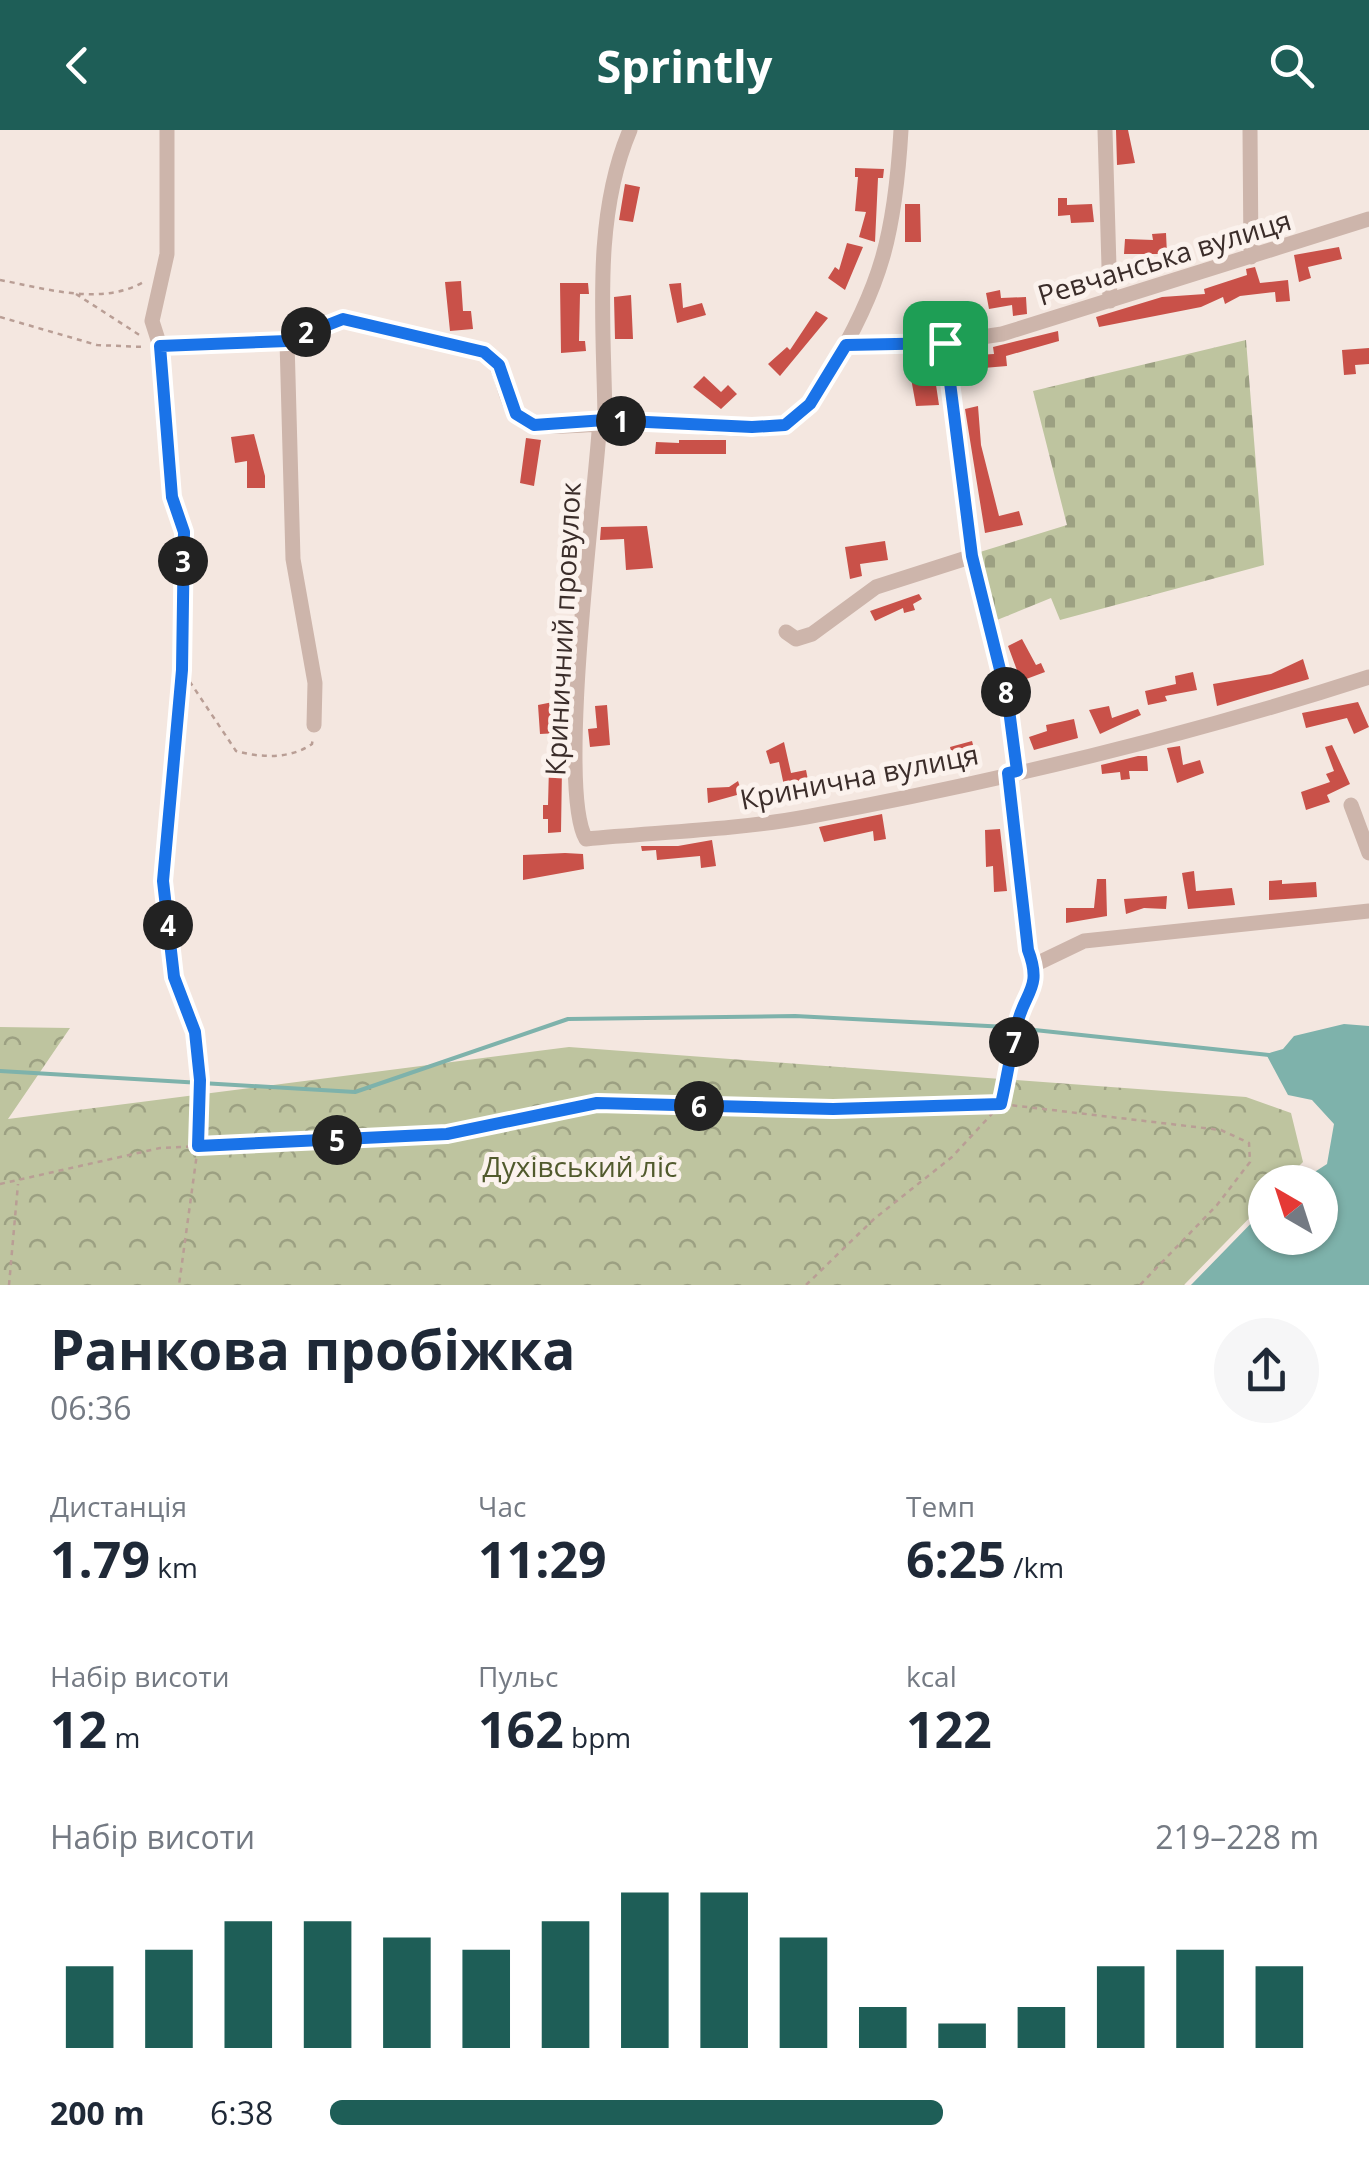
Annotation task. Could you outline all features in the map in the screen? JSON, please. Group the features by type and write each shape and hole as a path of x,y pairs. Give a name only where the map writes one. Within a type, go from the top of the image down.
{"street":[{"path":"168,130 168,254 152,321 160,346 287,341 343,319 369,322 484,352 499,365 512,405 524,422 545,425 605,420 785,425 810,404 846,345 884,261 896,211 901,130"},
{"name":"Криничний провулок","path":"586,839 577,824 582,626 598,432 605,420 604,254 616,163 630,130"},
{"path":"1105,130 1110,301"},
{"path":"1250,130 1251,257"},
{"name":"Ревчанська вулиця","path":"846,345 945,343 1002,334 1369,219"},
{"path":"287,341 293,559 315,683 314,725"},
{"path":"945,343 972,556 1008,702 1012,772"},
{"path":"786,632 796,639 812,634 876,587 972,556"},
{"name":"Кринична вулиця","path":"586,839 803,818 1012,772 1290,703 1369,677"},
{"path":"1351,805 1369,853"},
{"path":"1034,965 1084,941 1369,911"}],"path":[{"path":"0,280 76,294 134,287 150,277"},
{"path":"76,294 116,324 160,346"},
{"path":"0,317 97,345 160,346"},
{"path":"160,346 172,497 184,532 182,670 163,881 174,977 195,1032 200,1080 198,1146 179,1285"},
{"path":"182,670 236,751 252,756 298,754 312,744 314,725"},
{"path":"806,1285 874,1219 952,1157 1001,1104 1018,1020 1034,992 1012,772"},
{"path":"0,1184 160,1148 447,1134 597,1103 833,1109 1001,1104 1221,1130 1250,1143 1250,1162 1216,1206 1140,1285"},
{"path":"9,1285 18,1182"}],"green space":[{"path":"1246,340 1264,565 1060,620 1051,598 997,620 980,552 1067,525 1033,391"},
{"name":"Духівський ліс","path":"0,1027 70,1028 8,1119 569,1047 1246,1097 1291,1113 1303,1162 1248,1165 1248,1219 1184,1285 0,1285"}],"water":[{"path":"1344,1024 1369,1026 1369,1285 1191,1285 1248,1226 1248,1255 1338,1255 1338,1165 1325,1165 1334,1124 1312,1100 1288,1095 1266,1054 1283,1049 1294,1036"}],"building":[{"path":"1116,130 1128,130 1135,163 1117,165"},
{"path":"855,168 884,169 883,178 878,178 875,242 859,237 866,212 855,211"},
{"path":"625,184 640,187 633,222 619,220"},
{"path":"1058,198 1067,198 1067,205 1092,204 1094,222 1071,223 1070,215 1058,216"},
{"path":"905,204 920,204 921,242 905,242"},
{"path":"1166,233 1167,254 1124,254 1125,239 1153,240 1152,234"},
{"path":"847,243 863,247 845,290 828,278 835,267 839,270"},
{"path":"1339,247 1342,259 1308,267 1311,278 1299,282 1294,255"},
{"path":"1255,267 1260,283 1288,280 1290,301 1276,302 1275,292 1240,296 1225,304 1223,297 1201,307 1099,327 1096,317 1162,297 1205,294 1204,289 1247,275 1246,269"},
{"path":"461,281 463,311 471,311 473,329 450,331 445,282"},
{"path":"560,283 588,283 589,294 580,294 579,341 585,341 586,351 561,353"},
{"path":"681,283 683,308 702,303 706,315 677,323 669,284"},
{"path":"1000,290 1001,298 1026,297 1027,314 1013,316 1012,305 989,309 986,293"},
{"path":"631,295 633,339 615,339 614,297"},
{"path":"816,311 828,318 780,376 768,364 787,347 790,350"},
{"path":"1058,331 1059,341 1006,356 1007,366 960,370 958,356 994,354 993,347"},
{"path":"1369,348 1369,364 1355,365 1356,374 1344,375 1342,350"},
{"path":"933,365 939,405 916,406 909,367"},
{"path":"704,376 721,392 728,385 737,394 721,409 693,387"},
{"path":"978,406 981,445 999,516 1019,511 1023,525 985,533 965,409"},
{"path":"254,434 265,488 247,488 247,461 235,463 231,437"},
{"path":"526,438 541,440 534,486 520,483"},
{"path":"726,440 726,454 655,454 656,442"},
{"path":"647,526 653,568 626,570 624,539 600,540 601,527"},
{"path":"885,541 888,560 860,564 862,576 850,579 845,547"},
{"path":"919,594 922,599 913,604 915,610 904,613 903,608 875,621 870,611"},
{"path":"1022,639 1036,665 1041,663 1045,672 1021,681 1008,646"},
{"path":"1303,659 1309,679 1217,706 1213,684 1271,674"},
{"path":"1193,672 1197,690 1165,696 1167,701 1148,705 1145,691 1176,684 1175,676"},
{"path":"558,701 559,733 540,734 538,705"},
{"path":"1358,702 1369,727 1354,734 1347,718 1306,728 1302,713"},
{"path":"607,705 610,745 590,747 588,729 597,728 595,706"},
{"path":"1109,706 1112,718 1138,709 1141,715 1100,734 1089,710"},
{"path":"1074,719 1078,738 1034,750 1029,737 1047,731 1046,725"},
{"path":"972,741 978,764 956,770 950,747"},
{"path":"784,742 791,773 806,770 811,795 787,800 779,762 770,764 766,751"},
{"path":"1332,745 1350,784 1327,795 1330,802 1306,810 1301,792 1330,782 1326,774 1334,771 1325,747"},
{"path":"1180,746 1183,765 1200,760 1204,773 1177,783 1167,748"},
{"path":"1147,756 1148,771 1129,771 1130,779 1121,780 1120,772 1102,774 1101,765"},
{"path":"549,767 562,767 561,832 548,833 548,819 543,819 543,805 548,805"},
{"path":"738,781 740,787 754,786 755,790 708,803 707,788 729,787"},
{"path":"882,814 886,839 874,841 873,831 824,842 819,827"},
{"path":"1000,829 1007,891 994,892 993,866 986,867 985,830"},
{"path":"712,840 716,866 701,868 700,856 657,860 656,850 642,851 641,846 678,846"},
{"path":"583,854 584,869 523,880 523,855"},
{"path":"1194,871 1196,891 1232,888 1235,905 1188,909 1182,873"},
{"path":"1097,879 1106,879 1107,916 1066,923 1066,908 1094,908"},
{"path":"1282,880 1282,884 1316,882 1317,897 1269,900 1269,881"},
{"path":"1167,896 1166,909 1144,908 1126,914 1124,899"}],"waterway":[{"path":"0,1071 355,1092 568,1019 795,1016 1007,1027"},
{"path":"1025,1029 1269,1055"}],"route":[{"path":"343,319 369,322 494,358 516,414 534,425 605,420 752,427 785,425 810,404 846,345 945,343 972,556 1008,702 1017,771 1008,773 1028,950 1034,965 1034,992 1018,1020 1001,1104 833,1109 597,1103 447,1134 198,1146 200,1080 195,1032 174,977 163,881 182,670 179,648 184,532 172,497 160,346 287,341 318,325 343,319"}]}
